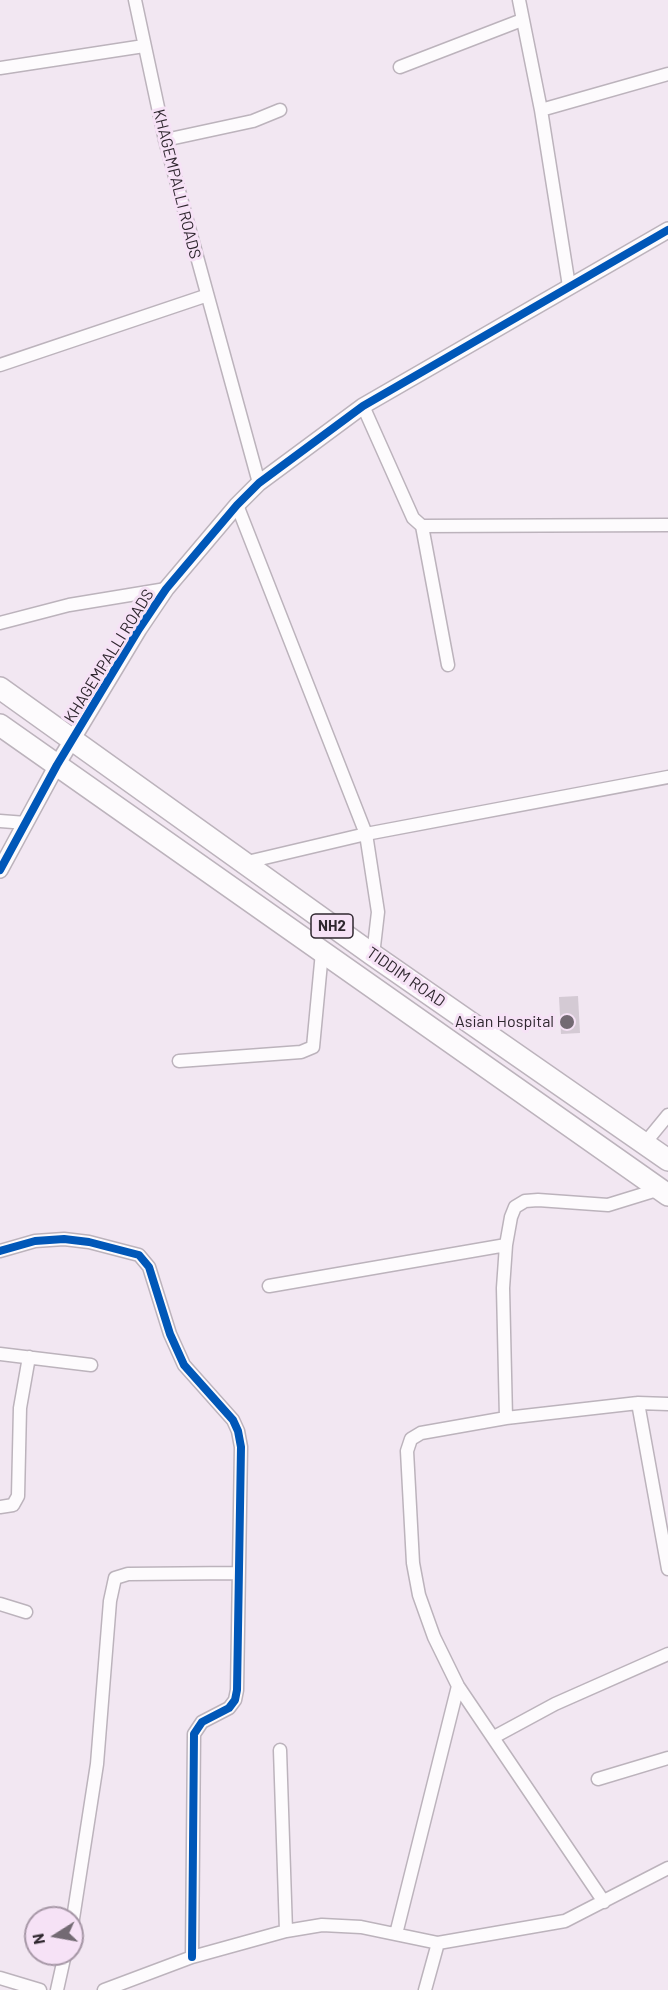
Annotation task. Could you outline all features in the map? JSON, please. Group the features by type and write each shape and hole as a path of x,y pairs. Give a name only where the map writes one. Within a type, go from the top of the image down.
{"highway":[{"name":"TIDDIM ROAD","path":"0,688 373,955 668,1160"},
{"name":"TIDDIM ROAD","path":"0,725 664,1192"}],"street":[{"name":"KHAGEMPALLI ROADS","path":"0,870 57,765 139,629 166,589 237,505 259,483 205,296 165,140 135,0"},
{"path":"519,0 541,110 568,286"},
{"path":"400,67 522,20"},
{"path":"0,68 144,46"},
{"path":"541,110 668,74"},
{"path":"165,140 253,121 280,110"},
{"path":"259,483 363,406 668,230"},
{"path":"0,365 205,296"},
{"path":"363,406 413,518 422,526 448,665"},
{"path":"237,505 366,834 378,912 373,955"},
{"path":"422,526 668,525"},
{"path":"0,624 69,605 166,589"},
{"path":"243,863 366,834 668,777"},
{"path":"0,821 26,823"},
{"path":"179,1061 311,1049 316,1036 322,952"},
{"path":"645,1143 668,1115"},
{"path":"506,1418 503,1332 506,1245 515,1207 525,1202 608,1205 664,1192"},
{"path":"0,1251 35,1241 64,1239 132,1252 145,1261 180,1357 198,1383 233,1420 238,1431 241,1447 235,1700 229,1708 198,1725 194,1734 192,1957"},
{"path":"269,1286 506,1245"},
{"path":"0,1354 91,1365"},
{"path":"0,1507 13,1505 18,1496 20,1408 29,1357"},
{"path":"638,1403 668,1569"},
{"path":"604,1902 495,1737 458,1686 434,1637 419,1595 413,1563 407,1451 411,1439 421,1433 506,1418 638,1403 668,1404"},
{"path":"75,1906 97,1764 110,1601 115,1578 128,1574 237,1573"},
{"path":"0,1604 26,1612"},
{"path":"495,1737 555,1704 668,1654"},
{"path":"396,1934 458,1686"},
{"path":"280,1750 286,1930"},
{"path":"598,1779 668,1758"},
{"path":"104,1990 192,1957 286,1930 322,1924 342,1925 438,1943 565,1921 668,1868"},
{"path":"425,1990 438,1943"},
{"path":"57,1990 62,1966"},
{"path":"0,1978 40,1990"}],"building":[{"path":"578,996 580,1033 561,1034 559,997"}],"cycle path":[{"path":"0,870 57,765 139,629 166,589 237,505 259,483 363,406 668,230"},
{"path":"0,1251 35,1241 64,1239 89,1242 139,1255 149,1267 170,1334 184,1365 233,1420 238,1431 241,1447 237,1690 235,1700 229,1708 202,1722 194,1734 192,1957"}],"place":[{"name":"Asian Hospital","path":"567,1022"}]}
